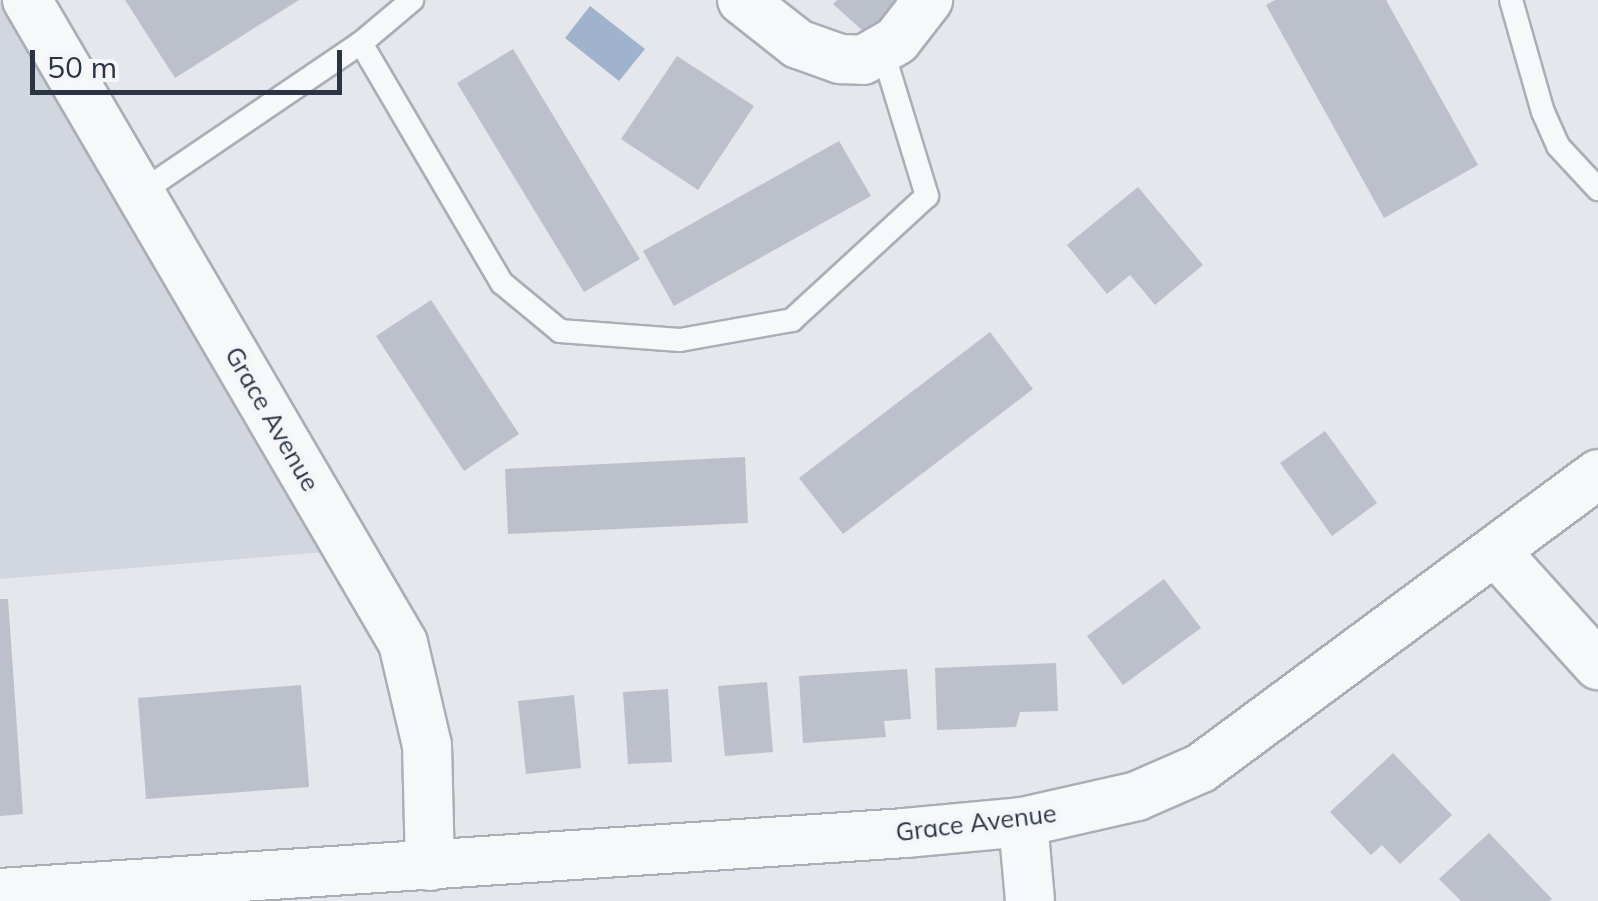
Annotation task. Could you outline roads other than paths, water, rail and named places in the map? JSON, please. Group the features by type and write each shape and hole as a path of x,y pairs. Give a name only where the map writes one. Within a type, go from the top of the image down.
{"street":[{"name":"Grace Avenue","path":"27,0 403,643 427,746 430,866"},
{"path":"742,0 798,44 840,60 863,60 897,40 928,0"},
{"name":"Grace Avenue","path":"0,894 1023,822 1137,796 1201,768 1598,474"},
{"path":"1495,551 1598,665"},
{"path":"1023,822 1030,901"}],"lane":[{"path":"140,193 361,43 412,0"},
{"path":"1511,0 1543,112 1558,146 1598,189"},
{"path":"361,43 502,283 560,331 680,340 792,320 927,196 882,49"}],"water":[{"path":"590,6 645,49 619,81 565,38"}]}
